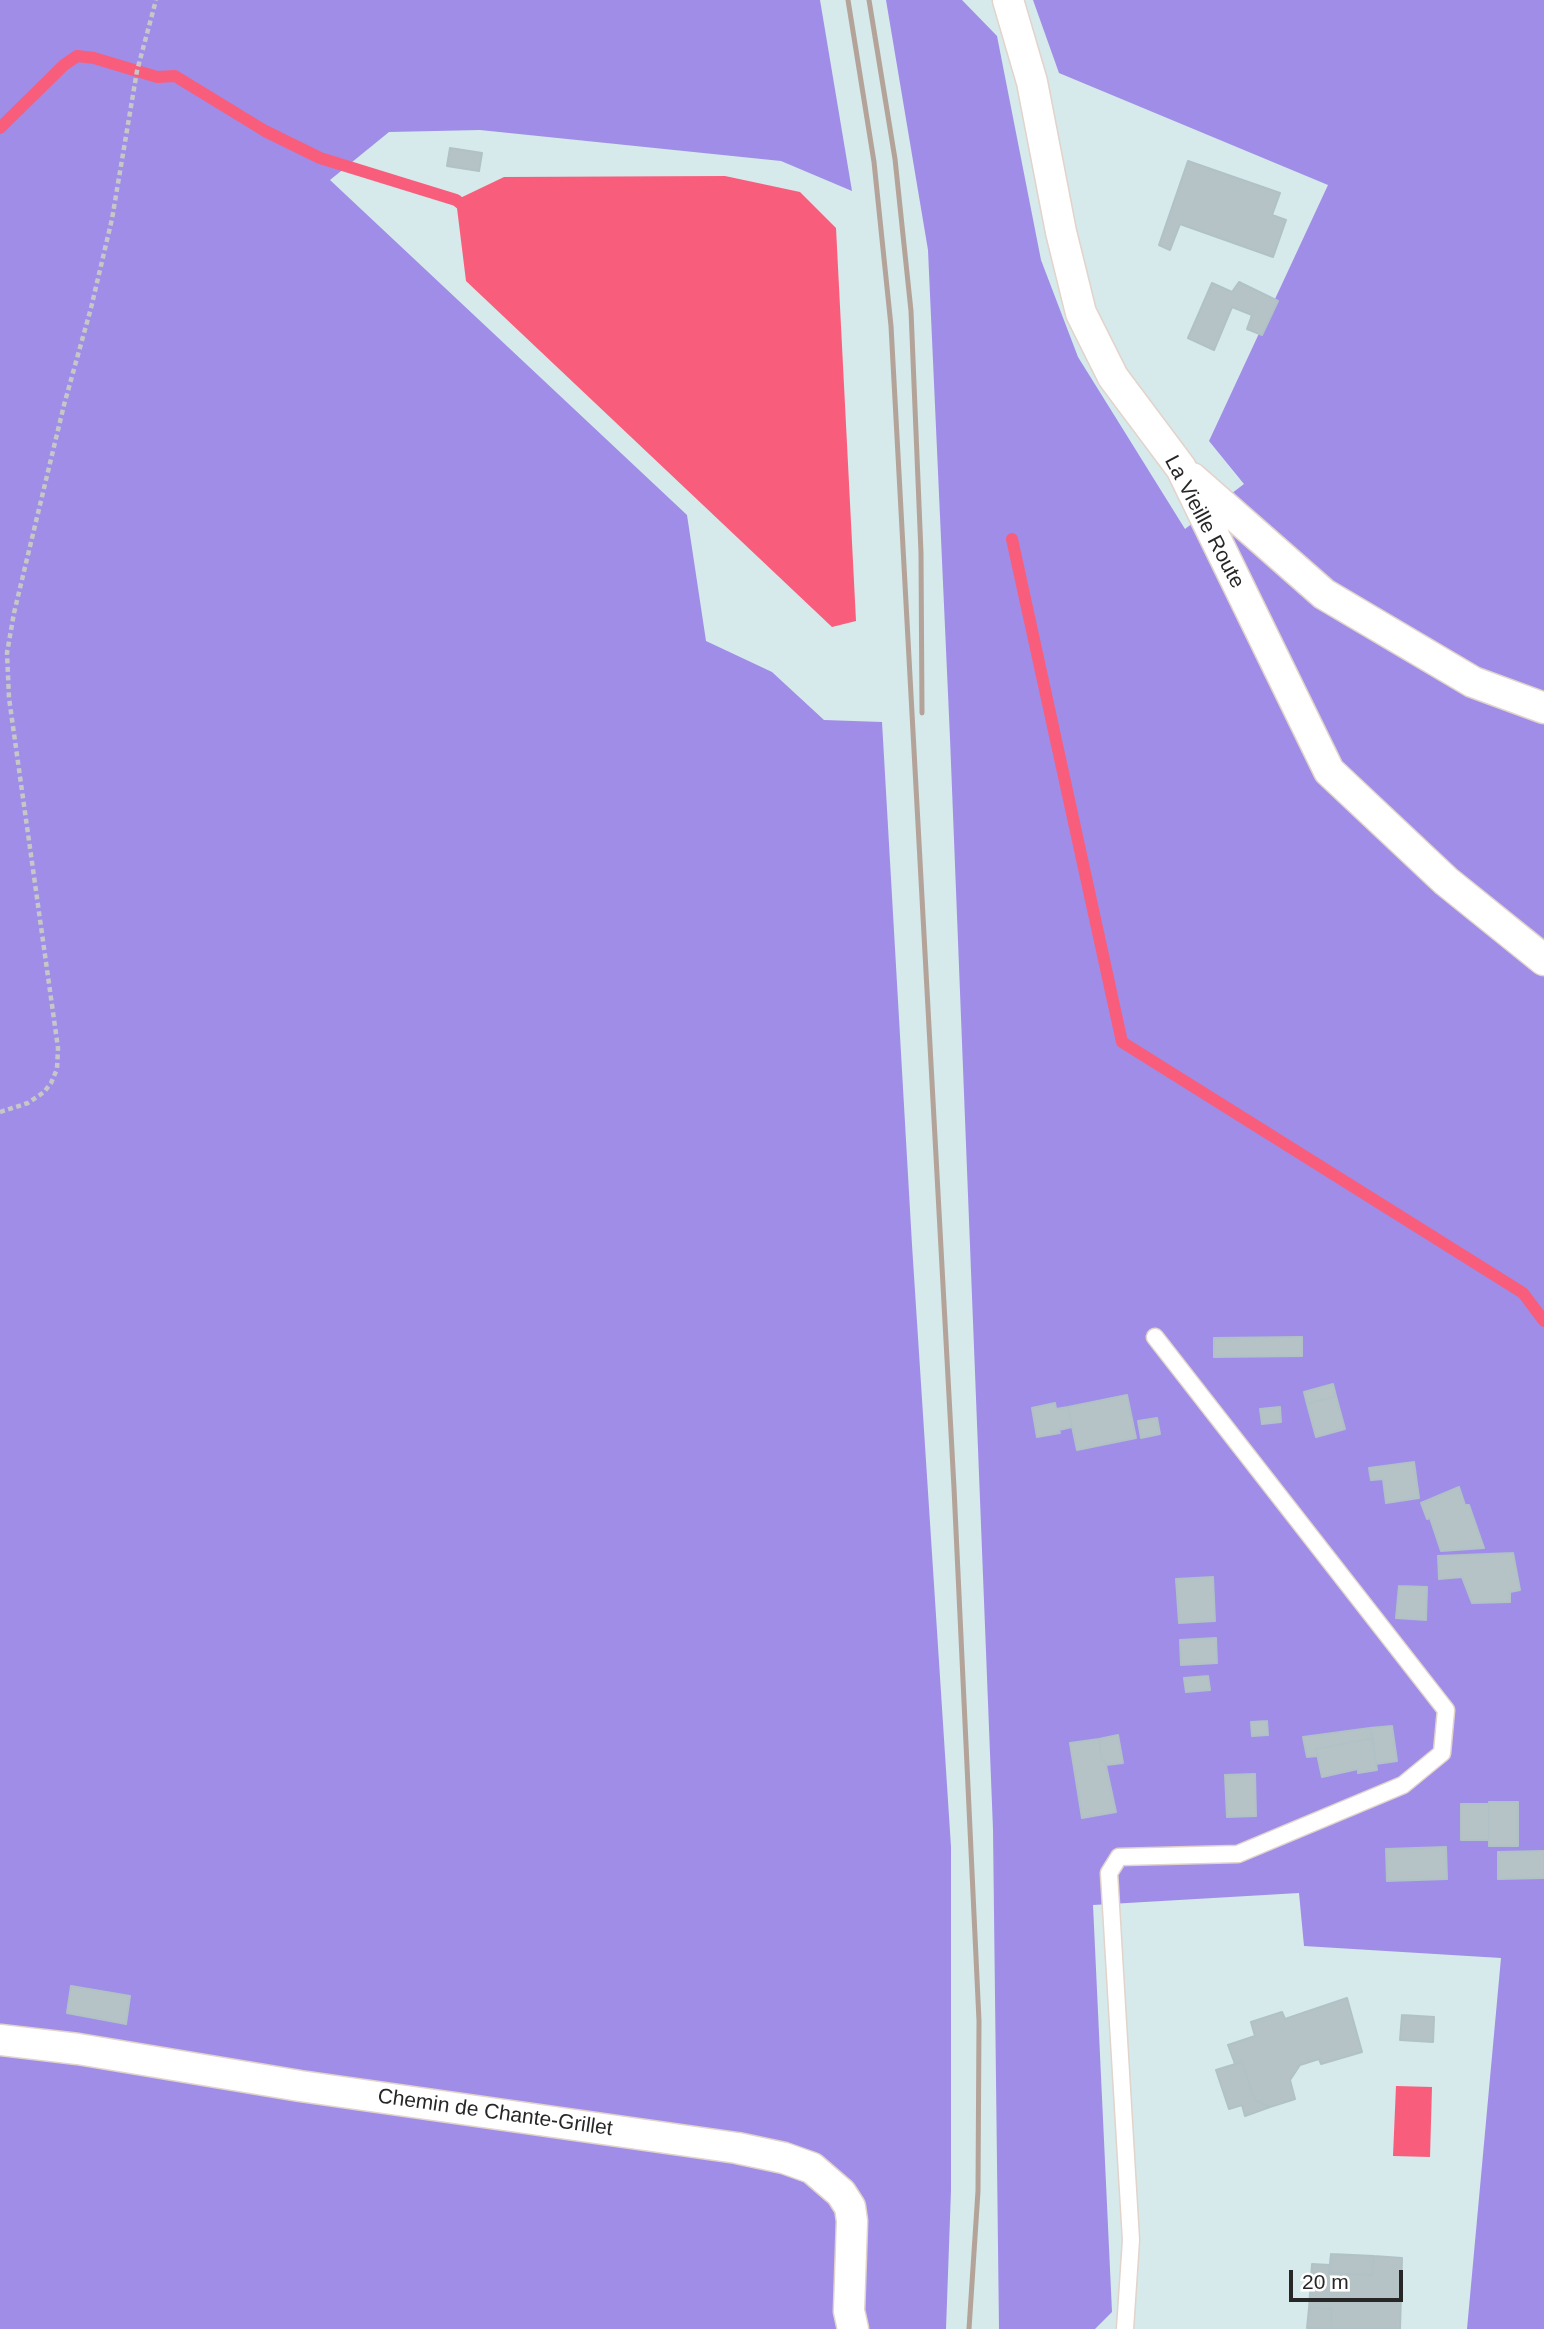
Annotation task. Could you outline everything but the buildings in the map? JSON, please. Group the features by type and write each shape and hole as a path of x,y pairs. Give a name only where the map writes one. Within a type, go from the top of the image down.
{"street":[{"name":"La Vieille Route","path":"1007,0 1032,82 1061,232 1081,313 1112,377 1181,468 1329,771 1446,881 1544,960"},
{"path":"1181,468 1324,594 1474,682 1544,708"},
{"name":"Chemin de Chante-Grillet","path":"0,2040 78,2049 300,2086 724,2146 784,2158 812,2168 841,2193 850,2207 852,2221 849,2311 853,2329"}],"lane":[{"path":"1125,2329 1131,2240 1109,1873 1119,1857 1238,1854 1403,1785 1442,1753 1446,1710 1155,1337"}],"path":[{"path":"0,1112 28,1103 44,1092 57,1069 58,1048 9,698 7,653 14,613 64,405 91,309 112,219 137,71 156,0"}],"shaded area":[{"path":"0,0 820,0 852,191 781,161 480,130 389,132 330,180 687,515 706,641 772,672 824,720 882,722 951,1847 951,2190 946,2329 0,2329"},
{"path":"886,0 962,0 997,36 1041,260 1078,357 1185,529 1244,484 1209,441 1328,185 1059,73 1033,0 1544,0 1544,2329 1467,2329 1501,1958 1304,1946 1299,1893 1093,1905 1112,2312 1095,2329 999,2329 993,1829 928,250"},
{"path":"725,176 800,192 836,228 856,621 832,627 466,281 456,200 504,177"},
{"path":"1396,2086 1432,2087 1430,2157 1393,2156"}],"waterway":[{"path":"0,128 64,65 77,56 94,58 157,77 175,76 265,131 320,158 456,200 469,210"},
{"path":"1012,539 1122,1042 1523,1293 1544,1321"}],"railway":[{"path":"848,0 874,162 891,326 954,1488 979,2021 978,2191 969,2329"},
{"path":"869,0 895,159 911,311 921,553 922,713"}]}
